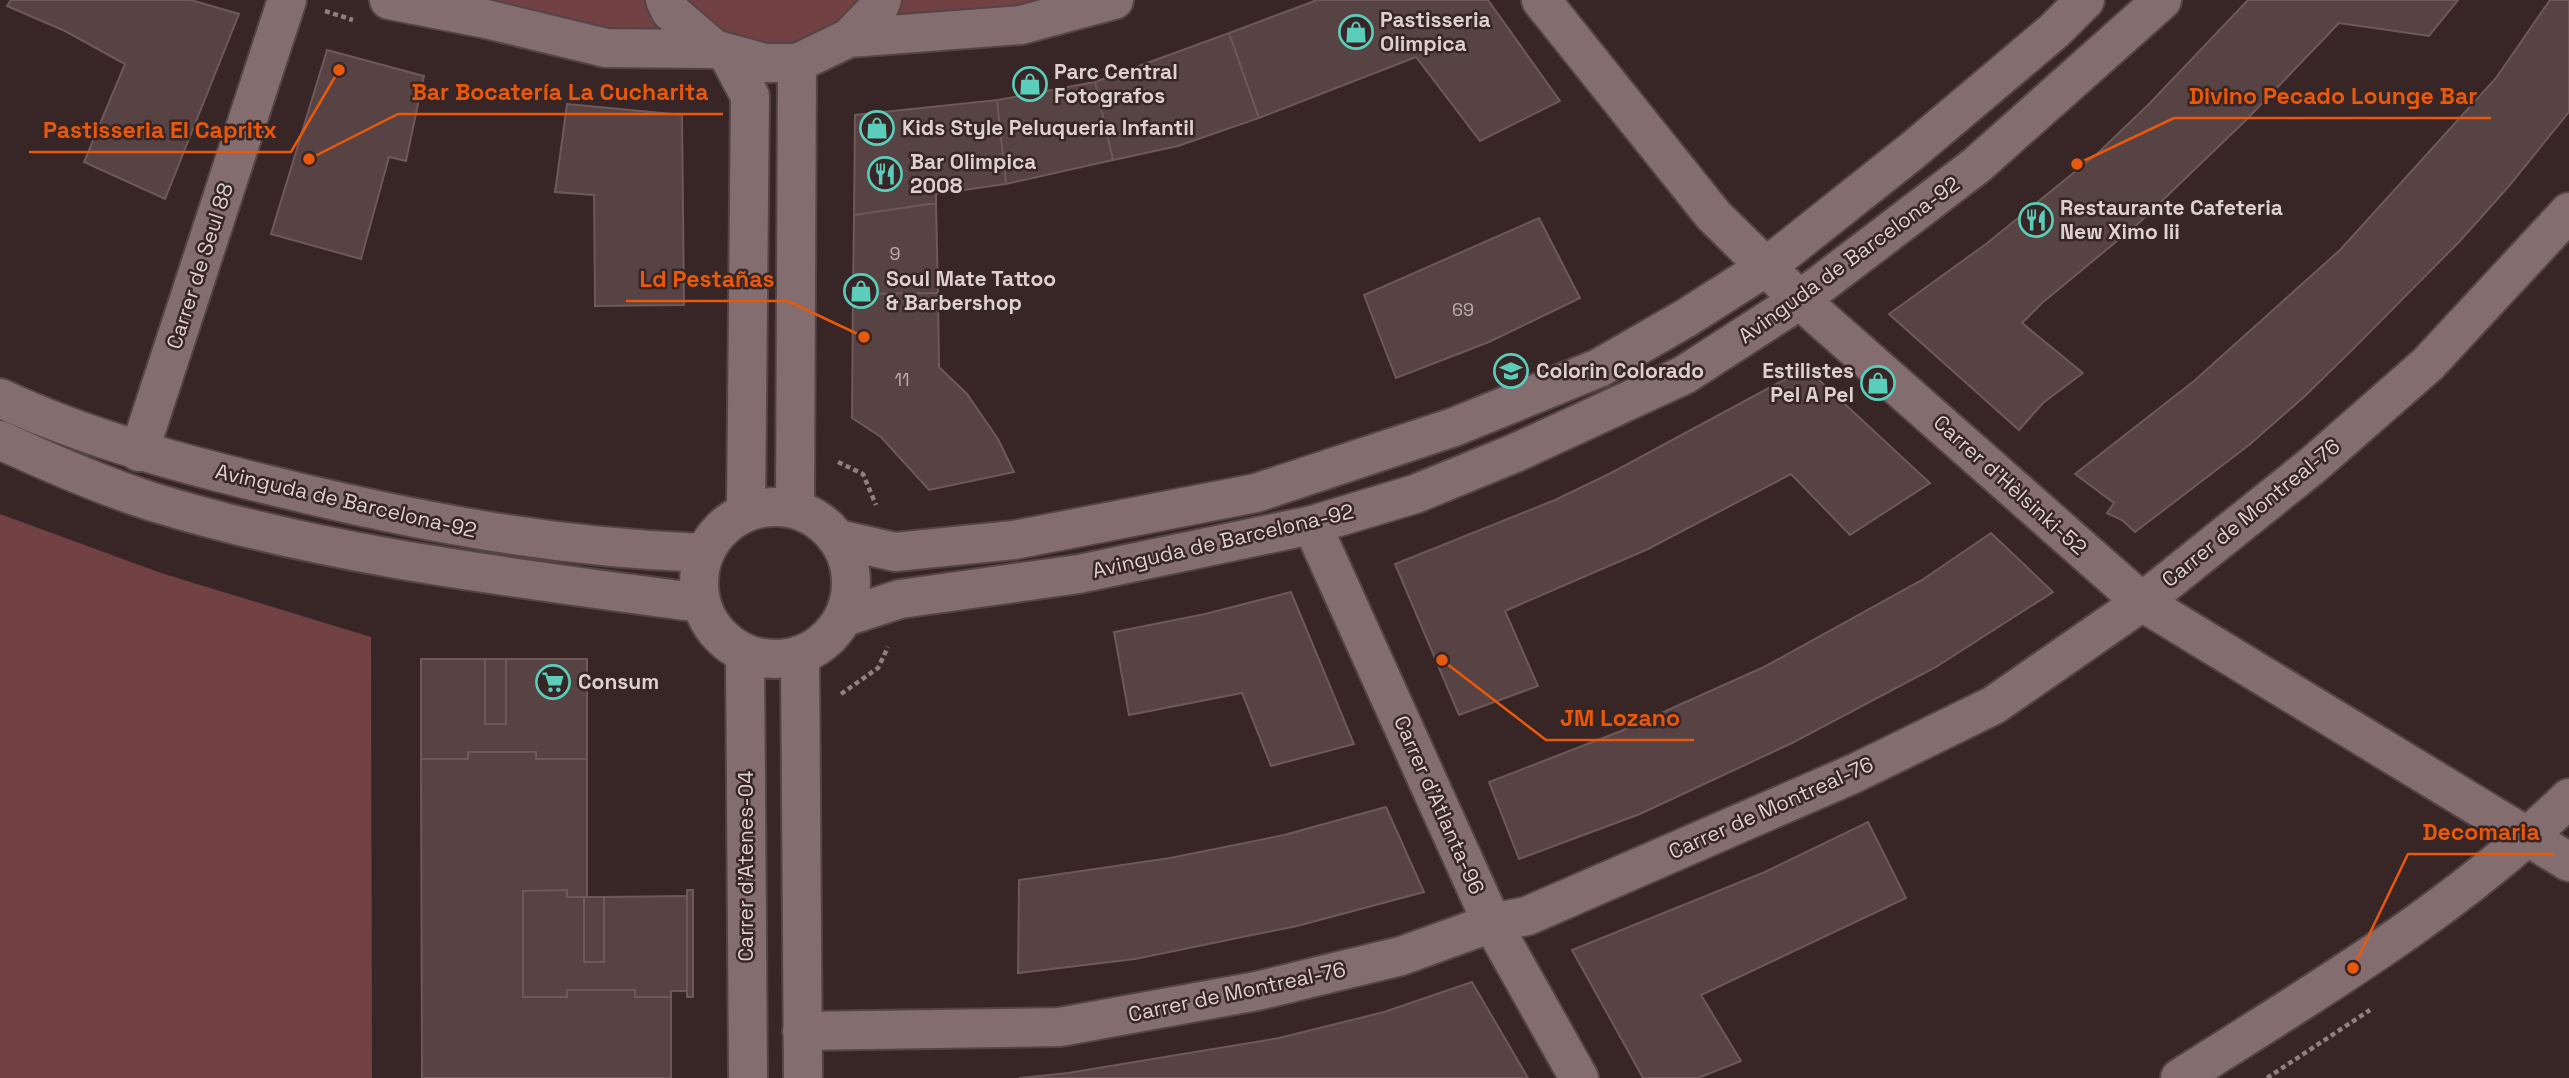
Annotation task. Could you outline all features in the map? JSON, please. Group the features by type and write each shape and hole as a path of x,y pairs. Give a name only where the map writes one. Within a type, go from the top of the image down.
{"street":[{"name":"Carrer de Seul 88","path":"139,452 287,0"},
{"path":"389,0 486,19 606,48 721,52 765,63 797,63 849,38 879,7 882,0"},
{"path":"665,0 670,11 721,52 750,96 746,512"},
{"path":"849,38 1021,24 1114,0"},
{"name":"Carrer d'Hèlsinki-52","path":"1541,0 1714,216 1801,300 2142,602 2248,664 2569,862"},
{"name":"Avinguda de Barcelona-92","path":"838,539 895,552 1014,540 1170,511 1267,489 1454,427 1599,368 1686,318 1766,267 1912,151 2054,31 2085,0"},
{"name":"Avinguda de Barcelona-92","path":"845,617 900,599 1079,574 1312,525 1415,494 1515,453 1684,374 1801,300 1977,165 2162,0"},
{"path":"795,509 797,63"},
{"name":"Carrer de Montreal-76","path":"802,1031 1060,1027 1283,985 1401,956 1492,923 1528,916 1855,773 1994,705 2142,602 2313,464 2428,364 2569,212"},
{"name":"Avinguda de Barcelona-92","path":"0,398 76,430 139,452 382,513 546,542 703,553"},
{"name":"Avinguda de Barcelona-92","path":"0,440 95,482 236,524 389,558 494,576 700,603"},
{"path":"771,506 795,509 820,521 838,539 851,570 852,594 845,617 824,642 800,655 777,660 745,654 732,647 712,628 700,603 697,579 703,553 728,521 746,512 771,506"},
{"name":"Carrer d'Atlanta-96","path":"1312,525 1492,923 1579,1078"},
{"name":"Carrer d'Atenes-04","path":"745,654 748,1078"},
{"path":"800,655 803,1078"},
{"path":"2180,1078 2439,907 2528,839 2569,799"}],"shaded area":[{"path":"389,0 1114,0 797,63"},
{"path":"0,514 161,573 371,637 372,1078 0,1078"}],"building":[{"path":"11,0 191,0 239,14 165,199 84,162 125,64 65,31 7,6"},
{"path":"1317,0 1488,0 1560,101 1480,141 1416,57 1259,118 1229,33"},
{"path":"2248,0 2458,0 2429,36 2339,23 2246,120 2140,222 2042,303 2022,323 2083,373 2043,403 2019,430 1889,314 1986,244 2098,153 2149,104"},
{"path":"2550,0 2569,0 2569,112 2509,186 2460,241 2355,347 2249,445 2135,532 2122,520 2107,513 2114,503 2075,474 2194,381 2341,249 2496,78"},
{"path":"1229,33 1259,118 1178,146 1113,160 1095,82"},
{"path":"327,50 424,76 406,161 389,157 361,259 271,234"},
{"path":"1095,82 1113,160 1006,184 997,100"},
{"path":"997,100 1006,184 936,194 936,203 854,215 855,115"},
{"path":"567,104 682,115 684,305 595,306 594,195 555,192"},
{"path":"936,203 938,293 853,294 854,215"},
{"path":"1539,218 1580,298 1489,342 1396,378 1364,295"},
{"path":"938,293 939,367 967,394 998,439 1014,472 929,490 881,437 852,418 853,294"},
{"path":"1806,368 1930,483 1850,535 1791,474 1648,549 1505,611 1538,686 1459,715 1395,564 1555,500 1611,473"},
{"path":"1991,533 2053,592 1936,667 1792,743 1640,814 1519,859 1489,782 1621,731 1764,667 1922,580"},
{"path":"1291,592 1354,744 1271,766 1242,693 1129,715 1114,632 1205,614"},
{"path":"421,659 485,659 485,724 506,724 506,659 587,659 587,759 536,759 536,752 468,752 468,759 421,759"},
{"path":"485,659 506,659 506,724 485,724"},
{"path":"468,752 536,752 536,759 587,759 587,897 567,897 567,890 523,891 523,997 567,997 567,990 635,990 635,997 671,997 671,1078 422,1078 421,759 468,759"},
{"path":"1386,807 1424,892 1297,926 1135,959 1018,973 1019,880 1170,858 1284,835"},
{"path":"1868,822 1906,898 1701,995 1741,1061 1698,1078 1643,1078 1572,950 1765,872"},
{"path":"567,890 567,897 584,897 584,962 604,962 604,897 687,896 687,991 671,991 671,997 635,997 635,990 567,990 567,997 523,997 523,891"},
{"path":"687,890 693,890 693,997 687,997"},
{"path":"584,897 604,897 604,962 584,962"},
{"path":"1472,982 1528,1078 1019,1078 1068,1073 1279,1038 1384,1012"}],"place":[{"name":"Pastisseria Olimpica","path":"1356,32"},
{"name":"Pastisseria El Capritx","path":"339,70"},
{"name":"Parc Central Fotografos","path":"1030,84"},
{"name":"Kids Style Peluqueria Infantil","path":"877,128"},
{"name":"Bar Bocatería La Cucharita","path":"309,159"},
{"name":"Divino Pecado Lounge Bar","path":"2077,164"},
{"name":"Bar Olimpica 2008","path":"885,174"},
{"name":"Restaurante Cafeteria New Ximo Iii","path":"2036,220"},
{"name":"Soul Mate Tattoo & Barbershop","path":"861,291"},
{"name":"Ld Pestañas","path":"864,337"},
{"name":"Colorin Colorado","path":"1511,371"},
{"name":"Estilistes Pel A Pel","path":"1878,383"},
{"name":"JM Lozano","path":"1442,660"},
{"name":"Consum","path":"553,682"},
{"name":"Decomaria","path":"2353,968"}]}
